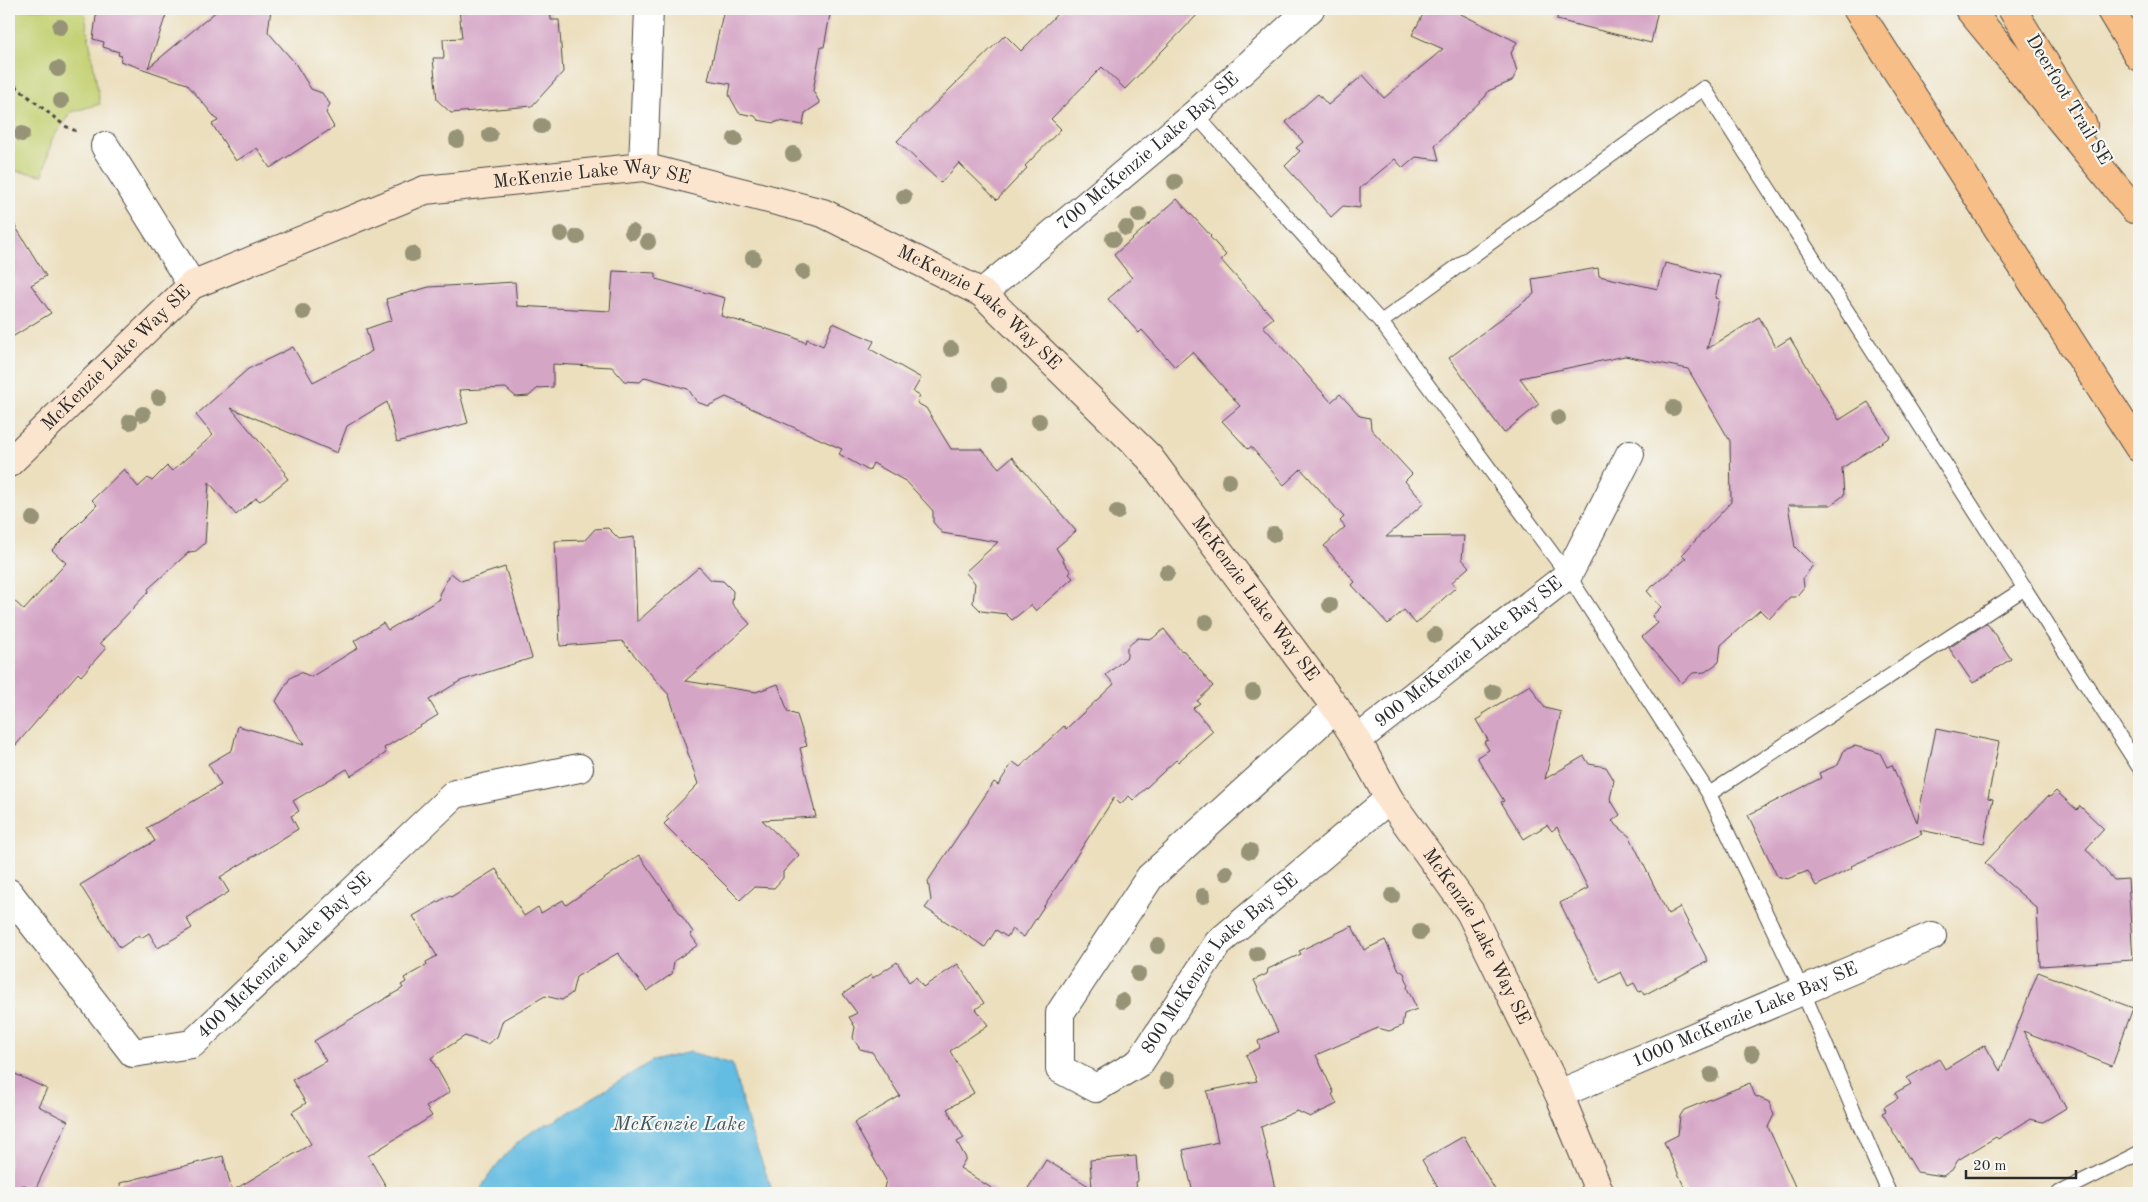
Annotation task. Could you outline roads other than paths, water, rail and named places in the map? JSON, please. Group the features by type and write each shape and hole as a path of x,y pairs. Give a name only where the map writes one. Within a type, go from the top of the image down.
{"highway":[{"path":"1857,9 2139,448"},
{"path":"1969,9 2137,213"},
{"name":"Deerfoot Trail SE","path":"2012,9 2137,213"},
{"path":"2110,9 2139,57"}],"street":[{"path":"643,167 649,9"},
{"name":"700 McKenzie Lake Bay SE","path":"982,293 1195,114 1310,9"},
{"path":"105,146 192,285"},
{"name":"McKenzie Lake Way SE","path":"9,463 192,285 425,190 643,167 822,213 982,293 1149,457 1336,708 1357,740 1389,799 1470,912 1560,1094 1600,1193"},
{"name":"900 McKenzie Lake Bay SE","path":"1357,740 1568,575 1630,454"},
{"name":"800 McKenzie Lake Bay SE","path":"1336,708 1150,877 1060,1013 1060,1068 1096,1088 1140,1062 1218,942 1389,799"},
{"name":"400 McKenzie Lake Bay SE","path":"9,893 133,1053 192,1044 455,794 579,768"},
{"name":"1000 McKenzie Lake Bay SE","path":"1560,1094 1932,936"}],"lane":[{"path":"1381,322 1704,88 2139,767"},
{"path":"1195,114 1381,322 1568,575 1708,794 1803,992 1889,1193"},
{"path":"1708,794 2025,588"},
{"path":"2059,1193 2139,1153"}],"water":[{"name":"McKenzie Lake","path":"690,1052 732,1064 750,1129 773,1193 479,1193 500,1161 532,1132 553,1122 652,1061"}]}
